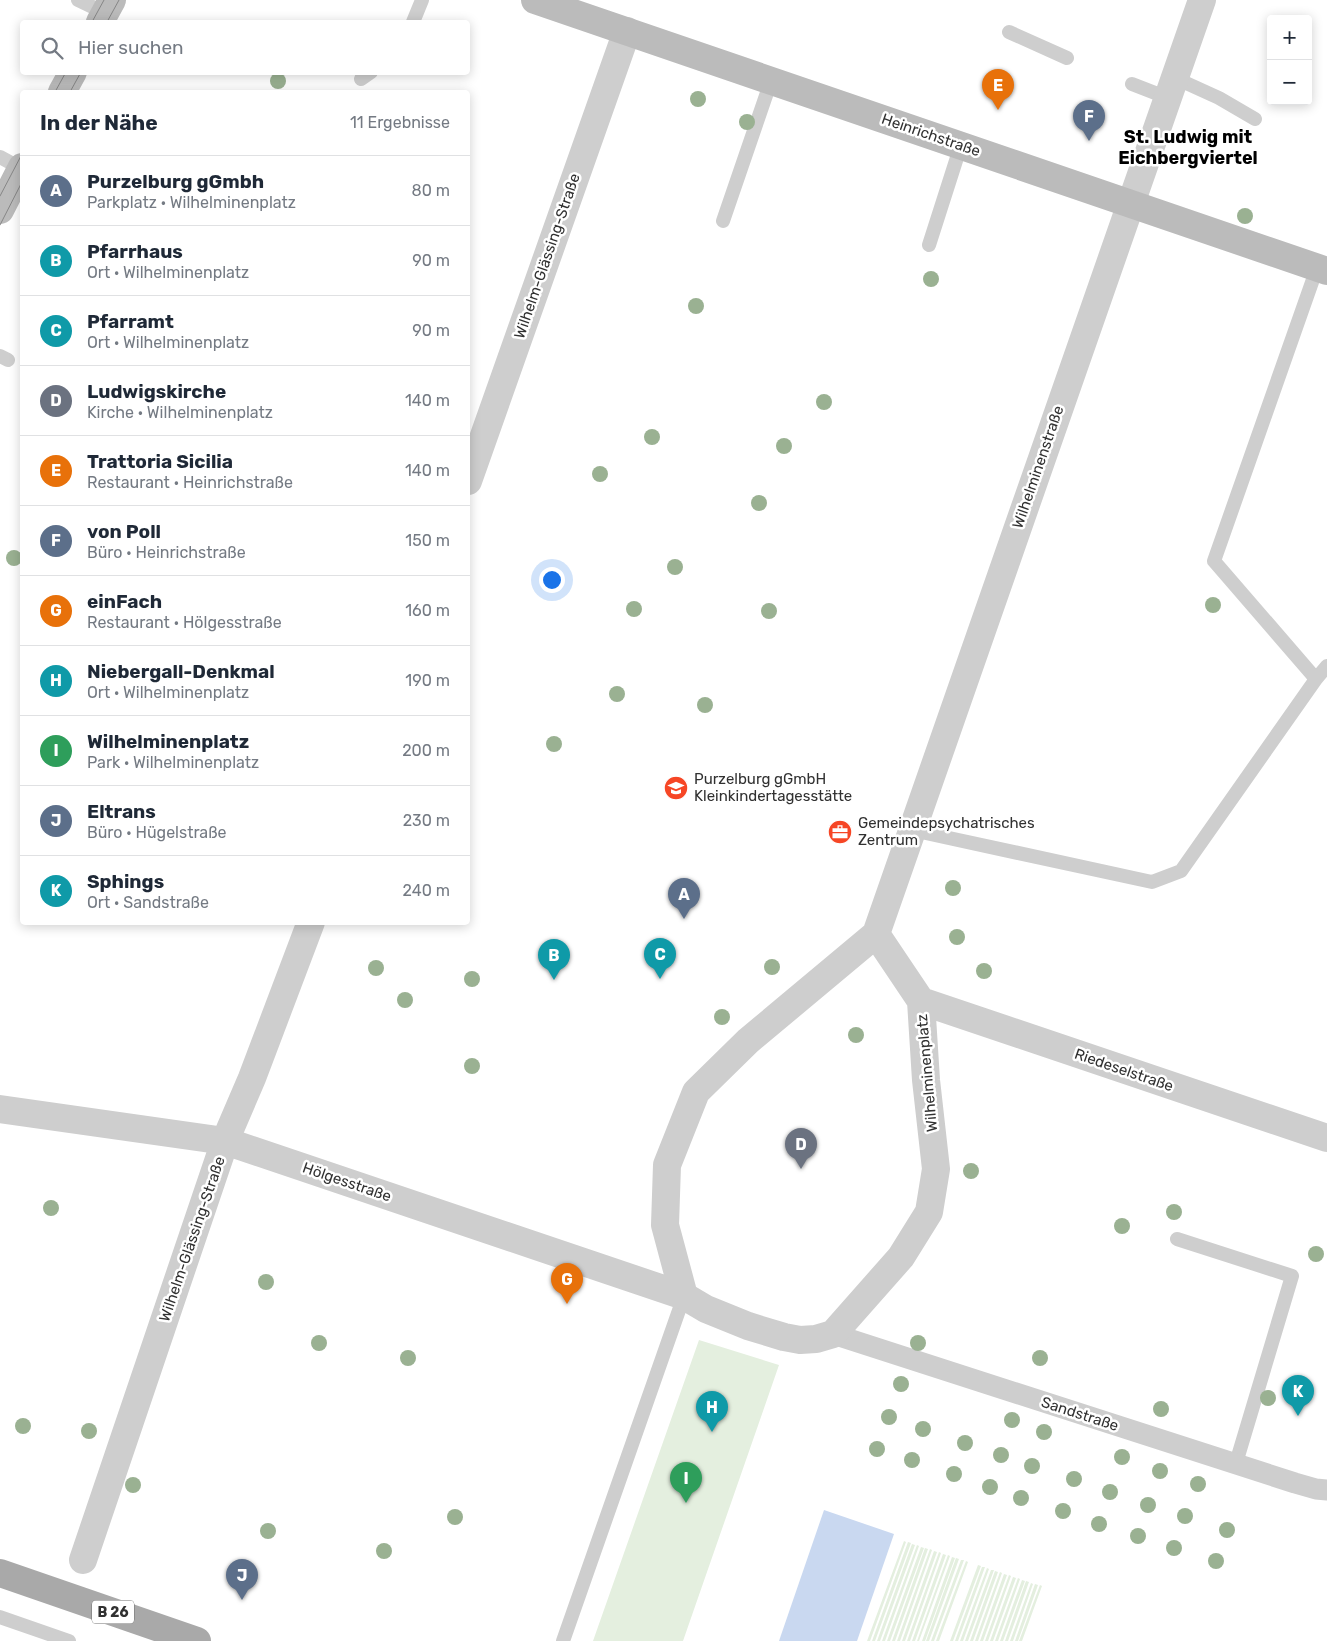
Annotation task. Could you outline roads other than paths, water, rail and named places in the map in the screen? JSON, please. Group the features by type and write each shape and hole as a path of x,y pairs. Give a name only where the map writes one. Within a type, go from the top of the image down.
{"main road":[{"name":"Heinrichstraße","path":"535,0 1322,270"},
{"path":"63,90 71,75"},
{"path":"0,210 15,164"},
{"name":"B 26","path":"0,1573 161,1634 197,1641"}],"street":[{"name":"Wilhelminenstraße","path":"876,934 1202,0"},
{"name":"Wilhelm-Glässing-Straße","path":"470,466 627,31"},
{"name":"Wilhelm-Glässing-Straße","path":"83,1560 225,1141 252,1078 310,925"},
{"name":"Wilhelminenplatz","path":"833,1334 901,1257 929,1212 936,1169 926,1080 921,1001 876,934"},
{"path":"833,1334 816,1339 800,1340 784,1337 748,1326 706,1309 684,1296 665,1225 666,1165 696,1092 748,1041 876,934"},
{"name":"Riedeselstraße","path":"921,1001 1327,1138"},
{"name":"Hölgesstraße","path":"0,1109 225,1141 684,1296"},
{"name":"Sandstraße","path":"833,1334 1309,1487 1327,1490"}],"lane":[{"path":"78,0 105,12"},
{"path":"414,20 422,0"},
{"path":"1009,32 1067,58"},
{"path":"724,221 771,81"},
{"path":"1132,84 1171,88 1219,98 1255,119"},
{"path":"929,245 961,145"},
{"path":"1316,679 1214,561 1322,270"},
{"path":"912,830 1152,882 1181,871 1327,666"},
{"path":"1177,1239 1292,1276 1236,1463"},
{"path":"563,1641 684,1296"},
{"path":"0,1617 69,1641"}],"water":[{"path":"824,1510 894,1534 857,1641 779,1641"}],"tram line":[{"path":"93,20 104,0"},
{"path":"108,20 119,0"},
{"path":"56,90 64,75"},
{"path":"71,90 79,75"},
{"path":"0,196 20,158"},
{"path":"0,225 20,186"}],"place":[{"name":"Trattoria Sicilia","path":"998,110"},
{"name":"von Poll","path":"1089,141"},
{"name":"Purzelburg gGmbH Kleinkindertagesstätte","path":"676,788"},
{"name":"Gemeindepsychatrisches Zentrum","path":"840,832"},
{"name":"Purzelburg gGmbh","path":"684,919"},
{"name":"Pfarramt","path":"660,979"},
{"name":"Pfarrhaus","path":"554,980"},
{"name":"Ludwigskirche","path":"801,1169"},
{"name":"einFach","path":"567,1304"},
{"name":"Sphings","path":"1298,1416"},
{"name":"Niebergall-Denkmal","path":"712,1432"},
{"name":"Wilhelminenplatz","path":"686,1503"},
{"name":"Eltrans","path":"242,1600"}],"district":[{"name":"St. Ludwig mit Eichbergviertel","path":"1188,147"}]}
